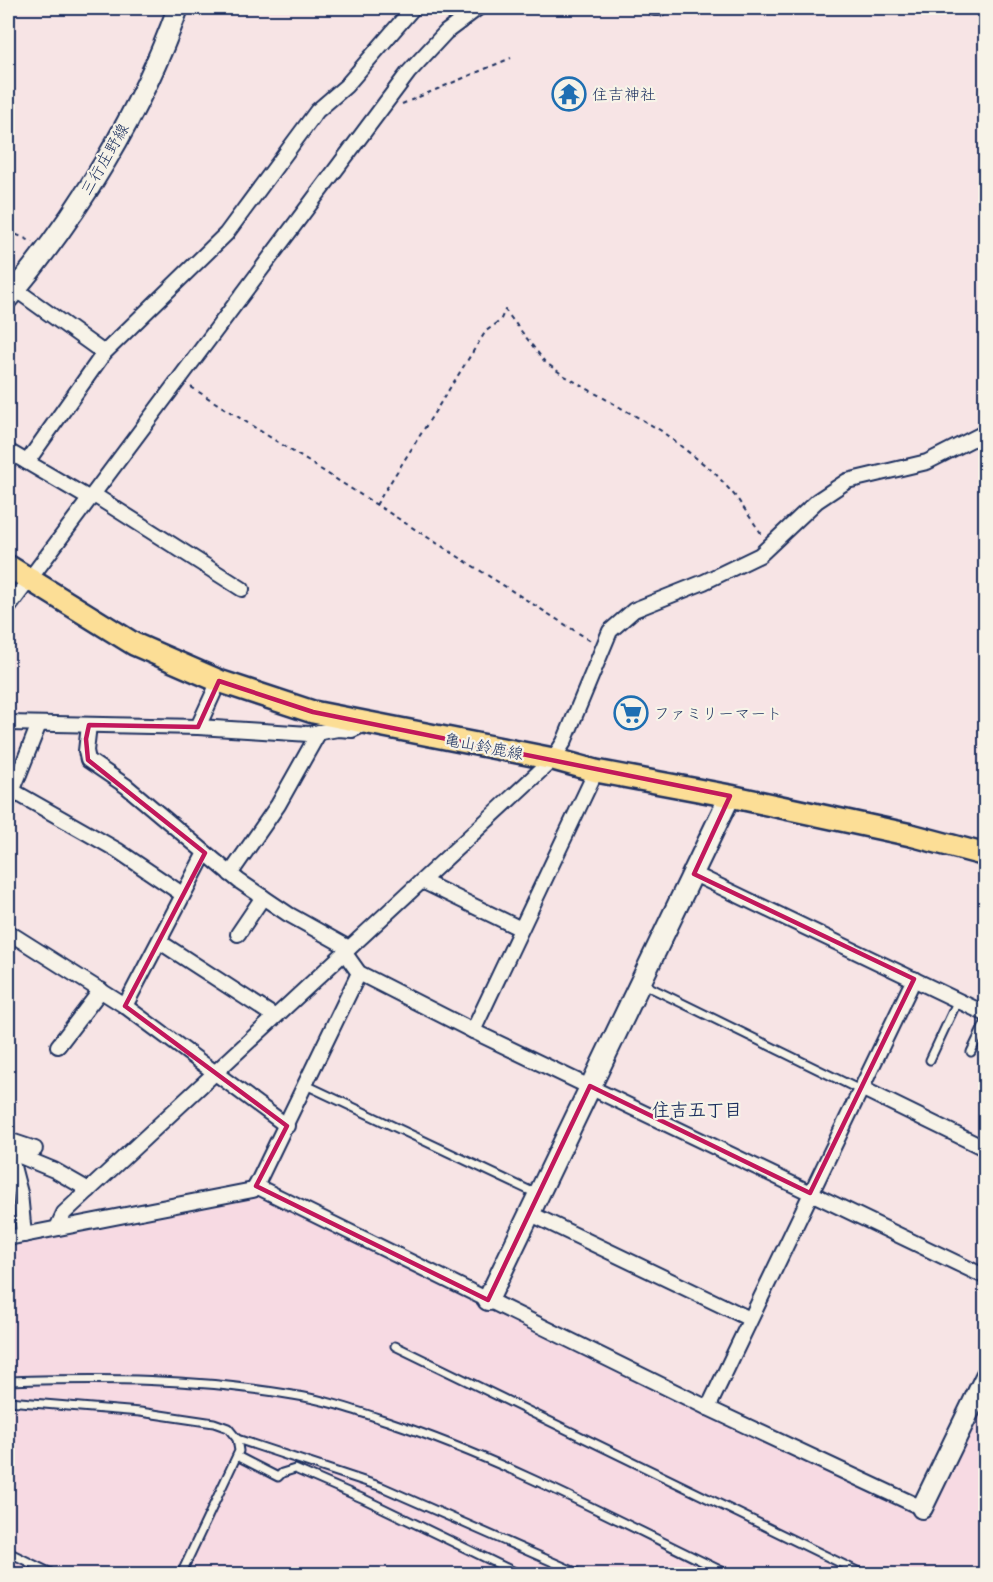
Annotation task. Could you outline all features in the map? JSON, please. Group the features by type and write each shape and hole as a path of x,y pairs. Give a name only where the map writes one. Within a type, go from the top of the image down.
{"main road":[{"name":"亀山鈴鹿線","path":"8,566 134,644 219,681 313,712 553,759 596,771 730,796 911,835 986,855"}],"street":[{"name":"三行庄野線","path":"11,293 47,248 86,191 136,104 178,8"},
{"path":"27,462 104,353 226,234 317,111 346,86 413,8"},
{"path":"446,32 459,8"},
{"path":"8,608 408,73 446,32 478,8"},
{"path":"654,8 660,8"},
{"path":"11,293 104,353"},
{"path":"57,1228 64,1213 553,759 564,742 601,648 610,631 634,610 733,569 770,546 817,501 847,482 927,462 986,432"},
{"path":"8,451 92,497 242,589"},
{"path":"198,727 219,681"},
{"path":"8,723 198,727 309,734 338,729 352,730 367,723"},
{"path":"39,724 10,797 117,850 182,894"},
{"path":"89,725 86,751 88,760 126,786 230,874 288,914 347,950 359,973 473,1031 986,1277"},
{"path":"230,874 278,805 319,732"},
{"path":"473,1031 596,771"},
{"path":"488,1300 730,796"},
{"path":"125,1006 205,853"},
{"path":"694,874 986,1014"},
{"path":"422,881 521,929"},
{"path":"238,934 262,897"},
{"path":"8,932 125,1006 287,1126"},
{"path":"160,942 274,1016"},
{"path":"8,1238 253,1190 287,1126 359,973"},
{"path":"708,1408 914,979"},
{"path":"58,1046 101,990"},
{"path":"860,1089 986,1149"},
{"path":"9,1146 89,1190"},
{"path":"9,1146 35,1149"},
{"path":"9,1146 20,1193 24,1235"},
{"path":"256,1186 708,1408 922,1508 986,1376"},
{"path":"529,1213 750,1319"}],"lane":[{"path":"641,983 860,1089"},
{"path":"930,1060 958,1000"},
{"path":"971,1052 986,1021"},
{"path":"306,1085 538,1195"},
{"path":"395,1346 862,1575"},
{"path":"8,1381 131,1378 201,1383 294,1395 352,1410 478,1454 728,1575"},
{"path":"8,1401 140,1412 228,1428 237,1438 382,1487 580,1575"},
{"path":"181,1575 237,1456 239,1451 237,1438"},
{"path":"237,1456 278,1478 282,1473 296,1469 364,1499 519,1575"},
{"path":"8,1552 53,1575"}],"path":[{"path":"378,115 511,58"},
{"path":"8,231 47,248"},
{"path":"376,505 486,331 500,321 505,310 545,362 563,375 660,430 714,472 736,497 770,546"},
{"path":"180,380 601,648"}],"highlighted area":[{"path":"219,681 313,712 730,796 694,874 914,979 810,1193 590,1086 488,1300 256,1186 287,1126 125,1006 205,853 88,760 86,739 89,725 198,727"}],"shaded area":[{"path":"264,1197 928,1517 985,1399 985,1574 8,1574 8,1247"}],"place":[{"name":"住吉神社","path":"569,94"},
{"name":"ファミリーマート","path":"631,713"}],"district":[{"name":"住吉五丁目","path":"697,1110"}]}
